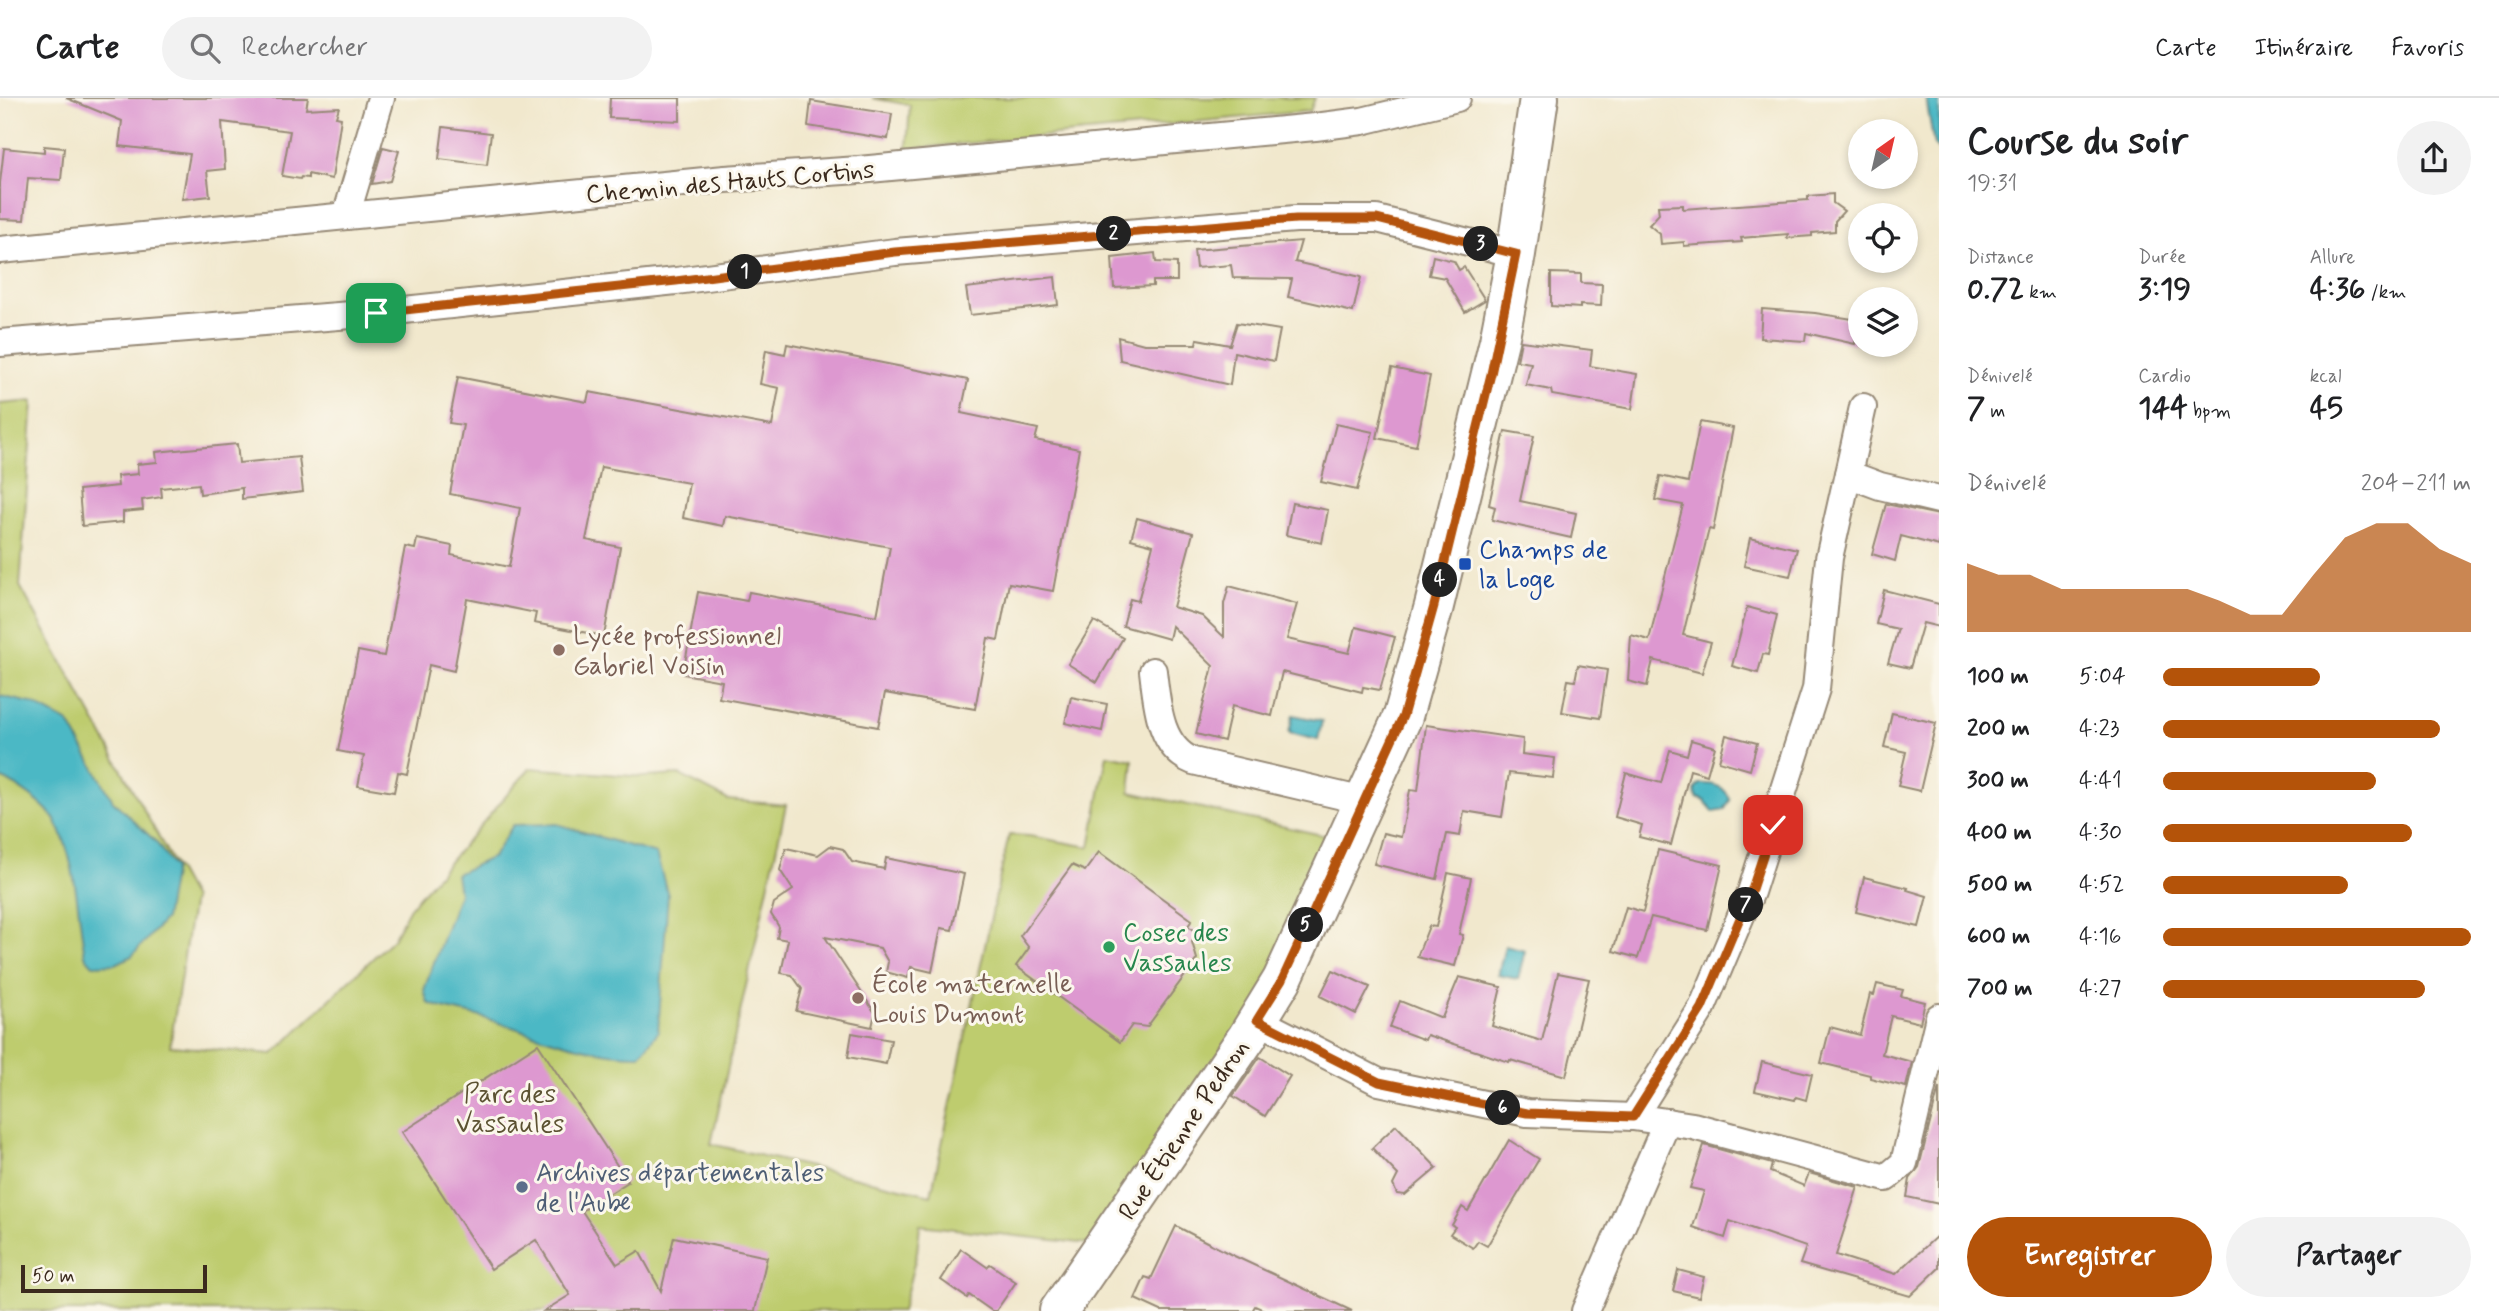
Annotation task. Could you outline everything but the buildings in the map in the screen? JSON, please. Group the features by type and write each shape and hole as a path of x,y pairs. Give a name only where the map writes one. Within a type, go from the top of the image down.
{"street":[{"path":"346,216 381,98"},
{"name":"Chemin des Hauts Cortins","path":"0,250 725,179 859,170 1315,127 1362,121 1457,98"},
{"name":"Rue Étienne Pedron","path":"1059,1311 1282,980 1403,716 1434,606 1494,363 1516,254 1539,98"},
{"path":"0,343 376,313 676,281 895,252 1296,219 1377,219 1516,254"},
{"path":"1633,1117 1702,1008 1751,892 1816,689 1829,558 1863,407"},
{"path":"1848,474 1880,486 1939,500"},
{"path":"1153,671 1158,711 1165,732 1180,756 1364,801"},
{"path":"1257,1020 1379,1082 1527,1113 1633,1117 1693,1126 1886,1178 1904,1163 1939,1017"},
{"path":"1585,1311 1667,1122"}],"green space":[{"path":"872,98 1315,98 1310,111 907,149 910,105"},
{"name":"Parc des Vassaules","path":"33,401 20,586 193,899 170,1046 273,1054 393,939 411,906 530,768 645,777 680,775 728,800 786,805 711,1144 931,1195 1009,835 1090,847 1107,755 1133,760 1130,792 1335,838 1238,1045 1098,1245 920,1225 917,1252 902,1311 0,1311 0,404"}],"water":[{"path":"1926,98 1939,98 1939,150 1934,145"},
{"path":"0,696 31,703 69,723 113,801 156,842 174,868 165,919 132,956 116,964 93,965 85,956 72,868 55,820 30,796 0,778"},
{"path":"1293,715 1322,721 1318,740 1289,733"},
{"path":"1700,784 1714,785 1725,791 1730,800 1724,810 1714,812 1704,800 1696,798 1695,790"},
{"path":"557,824 656,854 668,895 658,1032 640,1055 601,1052 580,1047 428,1003 424,990 459,893 456,874 493,857 513,825"},
{"path":"1505,946 1525,951 1518,979 1498,975"}],"place":[{"name":"Champs de la Loge","path":"1465,564"},
{"name":"Lycée professionnel Gabriel Voisin","path":"559,650"},
{"name":"Cosec des Vassaules","path":"1109,947"},
{"name":"École maternelle Louis Dumont","path":"858,998"},
{"name":"Archives départementales de l'Aube","path":"522,1187"}],"route":[{"path":"376,313 676,281 895,252 1296,219 1377,219 1516,254 1491,374 1434,606 1403,716 1282,980 1257,1020 1379,1082 1527,1113 1633,1117 1702,1008 1751,892 1773,825"}]}
